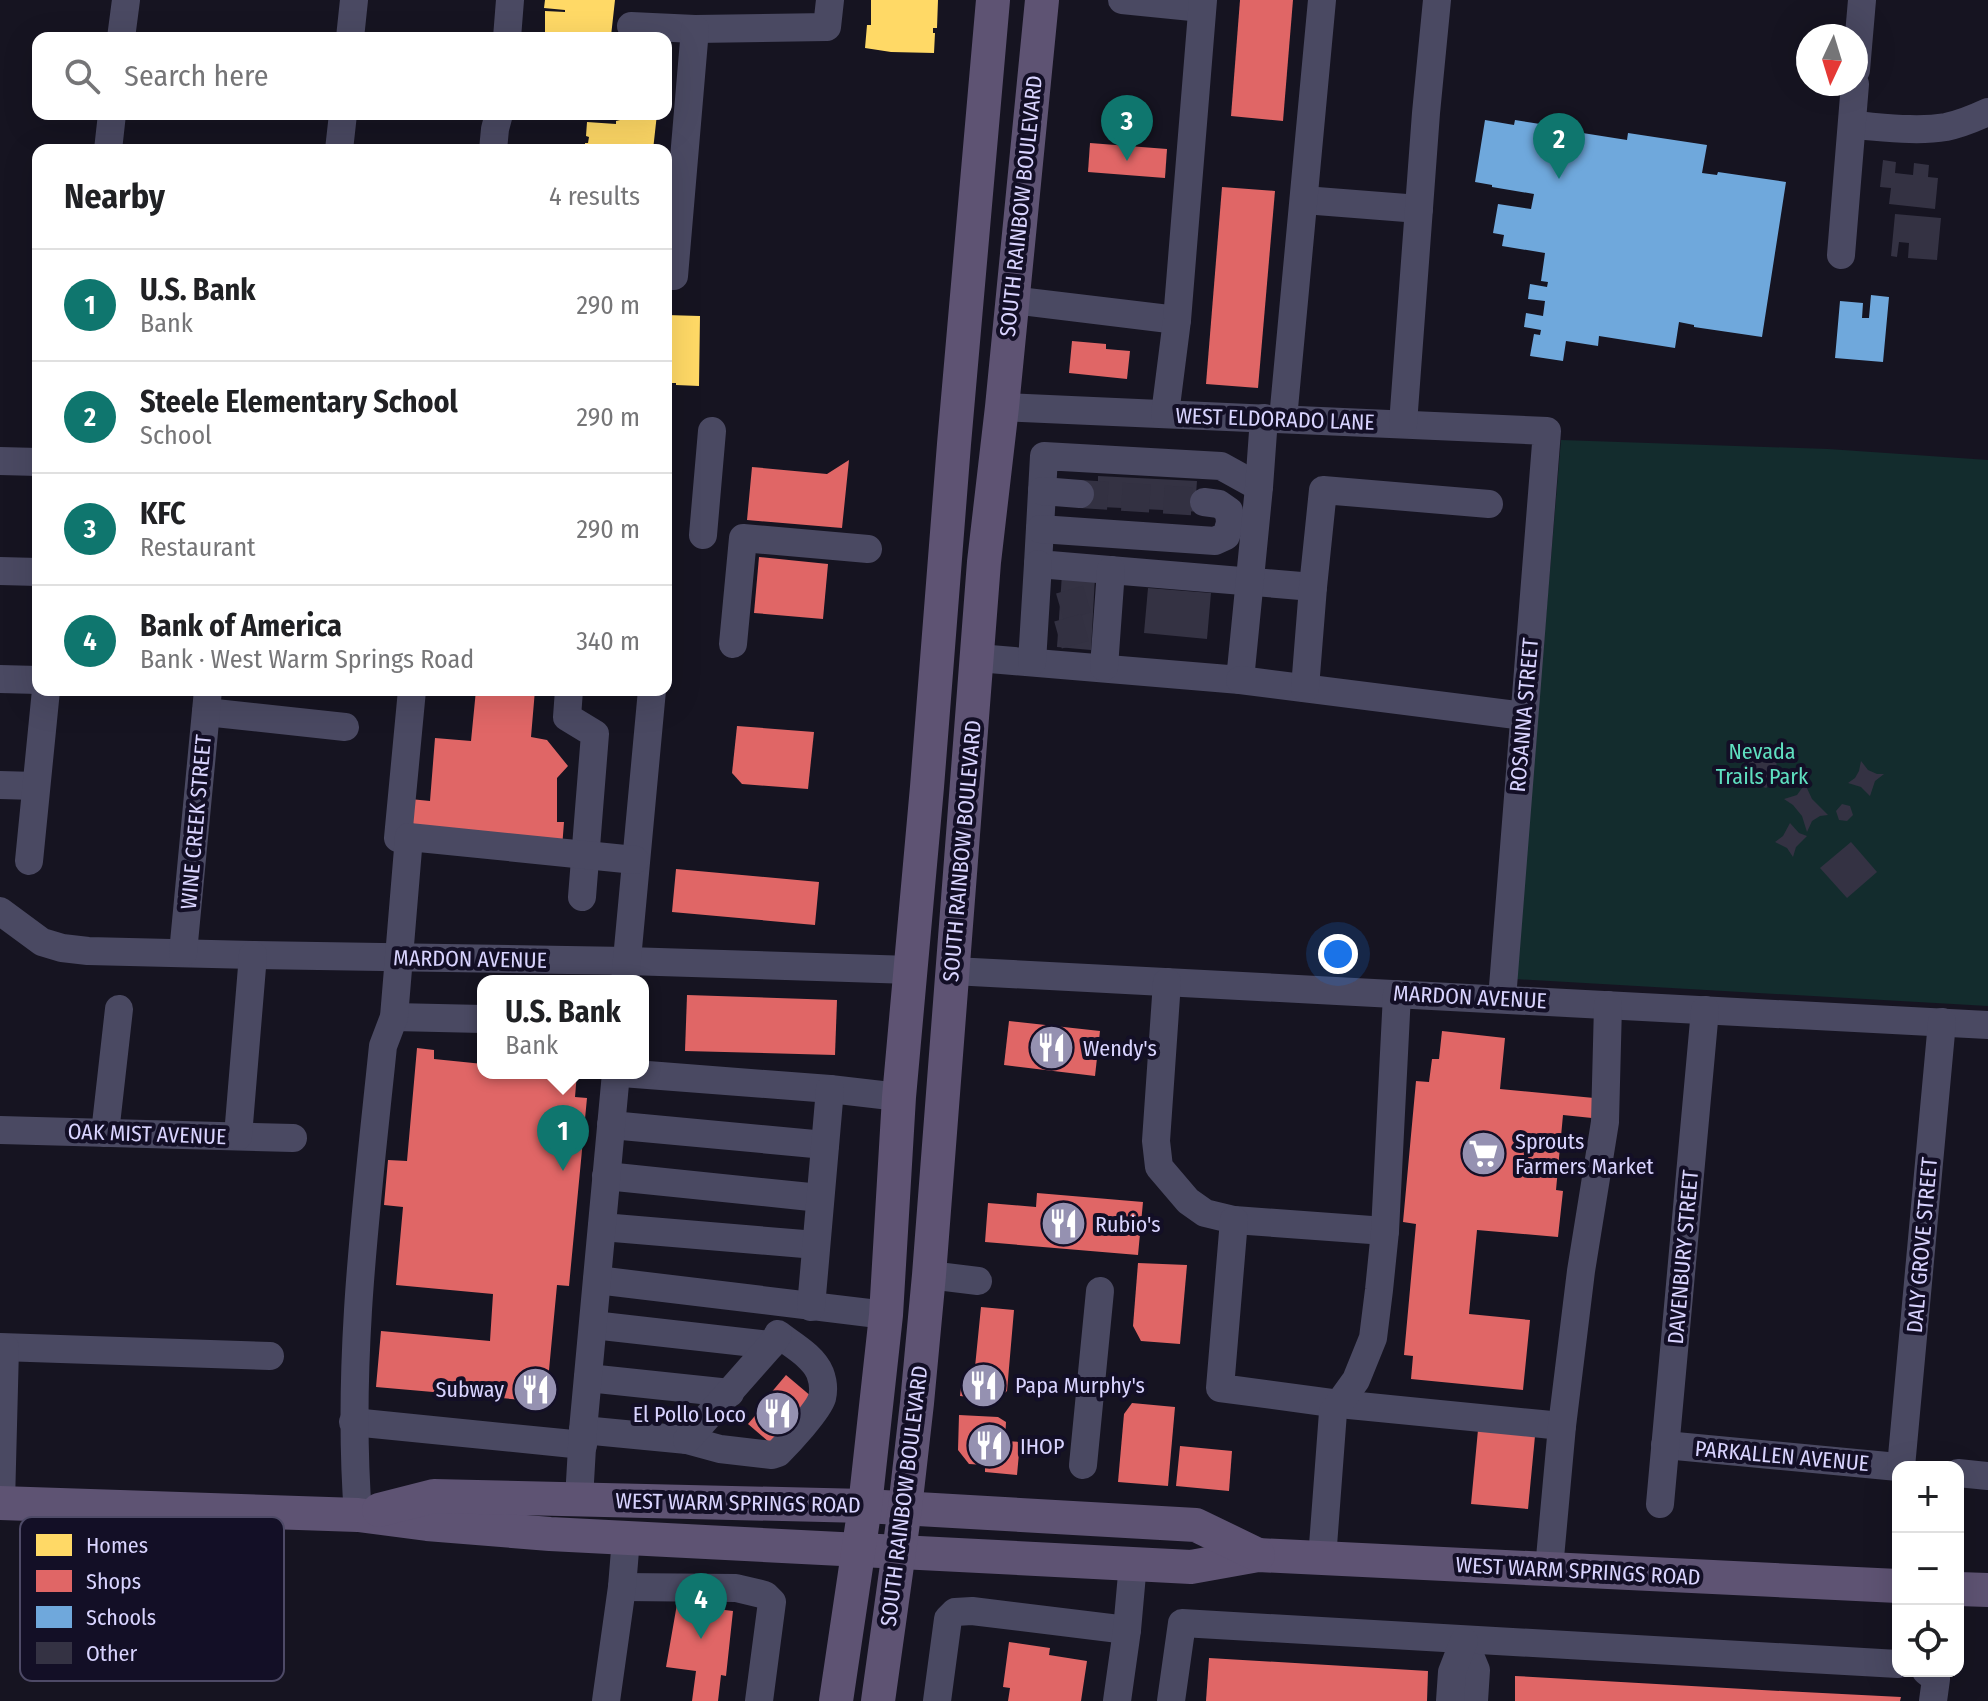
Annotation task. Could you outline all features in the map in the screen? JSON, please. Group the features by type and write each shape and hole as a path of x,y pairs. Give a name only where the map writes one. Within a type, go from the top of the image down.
{"main road":[{"name":"SOUTH RAINBOW BOULEVARD","path":"836,1701 865,1506 886,1315 899,1097 993,0"},
{"name":"SOUTH RAINBOW BOULEVARD","path":"878,1701 905,1508 929,1275 984,562 1042,0"},
{"path":"969,281 988,324 985,381 1002,407"},
{"path":"954,444 968,444 975,454 974,512 984,562"},
{"path":"927,787 939,875 937,943 953,971"},
{"path":"911,970 927,992 928,1085 938,1145"},
{"name":"WEST WARM SPRINGS ROAD","path":"358,1515 434,1496 865,1506 1196,1525 1258,1555"},
{"path":"427,1524 457,1517 563,1518 579,1499"},
{"name":"WEST WARM SPRINGS ROAD","path":"0,1503 358,1515 427,1524 626,1538 1191,1567 1258,1555 1892,1586"},
{"path":"1964,1589 1988,1590"}],"street":[{"path":"122,32 126,0"},
{"path":"351,32 354,0"},
{"path":"507,32 510,0"},
{"path":"631,26 695,29 827,27 830,0"},
{"path":"1122,0 1202,4 1177,320 1165,414"},
{"path":"1240,680 1259,487 1274,418 1304,200 1322,0"},
{"path":"1403,424 1437,0"},
{"path":"1860,24 1862,0"},
{"path":"672,276 695,29"},
{"path":"1841,255 1854,96"},
{"path":"1852,125 1904,129 1946,127 1988,112"},
{"path":"109,144 111,120"},
{"path":"340,144 342,120"},
{"path":"494,144 497,120"},
{"path":"1304,200 1419,209"},
{"path":"1012,300 1177,320"},
{"name":"WEST ELDORADO LANE","path":"1002,407 1547,431"},
{"path":"703,535 712,431"},
{"name":"ROSANNA STREET","path":"1502,999 1547,431"},
{"path":"1044,632 1038,564 1044,456 1221,466 1259,487"},
{"path":"0,461 32,462"},
{"path":"1305,688 1323,490 1489,504"},
{"path":"1042,491 1080,494"},
{"path":"1040,529 1215,541 1226,536 1230,523 1229,511 1219,504 1204,502"},
{"path":"733,644 743,538 868,549"},
{"path":"1038,564 1102,602 1250,581 1313,587"},
{"path":"0,571 32,572"},
{"path":"1102,602 1104,667"},
{"path":"1044,632 1104,667 1240,680 1524,716"},
{"path":"978,658 1044,632"},
{"path":"0,679 32,680"},
{"path":"29,861 45,696"},
{"path":"411,696 398,838 635,860"},
{"path":"569,696 567,717 595,734 582,897"},
{"path":"626,971 651,696"},
{"path":"207,701 345,727"},
{"name":"WINE CREEK STREET","path":"183,953 207,701"},
{"path":"0,785 36,786"},
{"path":"358,1515 353,1422 365,1221 383,1046 394,1017 409,837"},
{"name":"MARDON AVENUE","path":"0,911 42,942 62,948 400,958 626,971 911,970"},
{"path":"238,1136 253,955"},
{"name":"MARDON AVENUE","path":"953,971 1988,1025"},
{"path":"1167,982 1156,1141 1159,1167 1188,1201 1205,1213 1234,1220 1385,1231"},
{"path":"1322,1559 1333,1412 1356,1380 1373,1338 1385,1231 1397,994"},
{"path":"1549,1569 1562,1426 1582,1263 1605,1122 1608,1005"},
{"path":"105,1133 119,1009"},
{"name":"DAVENBURY STREET","path":"1660,1504 1705,1010"},
{"path":"394,1017 477,1019"},
{"name":"DALY GROVE STREET","path":"1901,1461 1942,1022"},
{"path":"649,1075 899,1097"},
{"path":"579,1499 606,1176 618,1079"},
{"path":"687,1440 775,1340 797,1305 816,1245 830,1089"},
{"path":"611,1125 825,1145"},
{"name":"OAK MIST AVENUE","path":"0,1130 293,1138"},
{"path":"606,1176 820,1198"},
{"path":"1234,1220 1220,1388 1339,1404 1562,1426"},
{"path":"602,1227 816,1245"},
{"path":"929,1275 978,1281"},
{"path":"597,1280 886,1315"},
{"path":"1083,1465 1100,1291"},
{"path":"353,1422 583,1438 687,1440 720,1449 772,1455 782,1449 822,1398 821,1374 815,1365 801,1351 775,1340 593,1325"},
{"path":"0,1503 2,1348 270,1356"},
{"path":"588,1378 730,1393"},
{"name":"PARKALLEN AVENUE","path":"1665,1445 1892,1466"},
{"path":"1964,1474 1988,1476"},
{"path":"606,1701 626,1538"},
{"path":"1117,1701 1133,1563"},
{"path":"622,1587 736,1588 765,1595 772,1602 759,1701"},
{"path":"937,1701 948,1619 955,1612 982,1612 1127,1630"},
{"path":"1171,1701 1182,1623 1892,1664"},
{"path":"1450,1701 1452,1672 1464,1641"},
{"path":"1464,1641 1476,1670 1474,1701"},
{"path":"1933,1701 1936,1679 1934,1677"}],"green space":[{"name":"Nevada Trails Park","path":"1561,440 1828,449 1988,460 1988,1006 1515,979"}],"building: Homes":[{"path":"545,0 615,0 611,32 545,32 545,11 565,10 544,8"},
{"path":"871,0 938,0 937,28 933,28 934,53 865,48 867,25 871,25"},
{"path":"656,120 654,144 585,144 589,137 586,136 587,122 616,124 616,121"},
{"path":"672,315 700,316 699,386 672,383"}],"building: Shops":[{"path":"1240,0 1293,0 1283,121 1231,116"},
{"path":"1090,143 1167,149 1165,178 1088,172"},
{"path":"1222,187 1275,191 1258,388 1206,384"},
{"path":"1072,341 1106,344 1106,349 1130,351 1127,379 1069,373"},
{"path":"849,460 842,528 747,520 752,467 827,474"},
{"path":"759,557 828,564 823,619 754,613"},
{"path":"475,696 534,696 531,737 547,740 568,766 557,778 557,822 564,822 562,848 407,834 410,799 430,801 435,738 471,741"},
{"path":"737,726 814,732 808,789 742,784 732,773"},
{"path":"676,869 819,882 815,925 672,912"},
{"path":"687,995 837,1000 835,1055 685,1051"},
{"name":"Wendy's","path":"1009,1021 1100,1031 1095,1076 1004,1065"},
{"path":"1442,1031 1505,1038 1500,1089 1594,1098 1592,1118 1563,1115 1556,1190 1563,1191 1558,1237 1477,1230 1469,1314 1530,1320 1523,1390 1411,1379 1413,1356 1404,1355 1416,1224 1403,1222 1416,1081 1429,1082 1432,1059 1439,1059"},
{"path":"417,1048 434,1050 434,1059 477,1063 477,1079 576,1079 575,1097 587,1098 569,1286 557,1285 546,1402 376,1387 381,1331 490,1341 493,1294 396,1285 403,1207 384,1205 388,1160 407,1161"},
{"name":"Rubio's","path":"1037,1193 1143,1202 1138,1255 985,1242 988,1203 1036,1207"},
{"path":"1138,1263 1187,1265 1180,1344 1141,1341 1133,1326"},
{"path":"981,1307 1014,1310 1007,1391 997,1400 960,1396 962,1379 969,1379 970,1367 975,1367"},
{"name":"El Pollo Loco","path":"786,1375 812,1397 776,1448 748,1424 766,1403 772,1408 778,1400 770,1394"},
{"path":"1132,1403 1175,1407 1168,1486 1118,1482 1124,1414"},
{"name":"IHOP","path":"959,1415 998,1417 1006,1422 1005,1441 1020,1442 1017,1475 985,1472 985,1465 969,1464 958,1450"},
{"path":"1478,1430 1535,1436 1528,1509 1471,1504"},
{"path":"1180,1446 1232,1451 1229,1491 1176,1486"},
{"path":"677,1604 733,1611 726,1676 721,1675 718,1701 692,1701 696,1671 666,1667"},
{"path":"1009,1642 1050,1648 1049,1655 1087,1661 1081,1701 1008,1701 1010,1688 1003,1687"},
{"path":"1209,1658 1428,1671 1427,1701 1206,1701"},
{"path":"1515,1676 1901,1697 1900,1701 1515,1701"}],"building: Schools":[{"path":"1485,120 1514,125 1515,120 1540,124 1539,129 1570,134 1570,131 1627,140 1628,133 1707,145 1702,173 1717,175 1718,172 1786,182 1762,337 1679,322 1675,348 1599,336 1598,346 1566,341 1563,361 1530,356 1534,334 1540,335 1541,330 1524,327 1526,313 1543,316 1545,301 1528,299 1530,284 1547,287 1548,282 1541,281 1545,253 1502,246 1504,235 1493,233 1498,204 1531,209 1534,194 1475,182"},
{"path":"1871,295 1889,297 1883,362 1835,358 1840,301 1863,303 1862,318 1869,318"}],"building: Other":[{"path":"1883,160 1896,162 1895,173 1913,175 1914,163 1929,165 1928,177 1938,178 1935,209 1889,204 1891,188 1880,187"},
{"path":"1895,214 1941,218 1937,260 1908,258 1909,243 1899,242 1897,257 1891,256"},
{"path":"1098,476 1197,481 1196,495 1204,512 1081,506 1082,481 1098,482"},
{"path":"1062,574 1095,577 1091,650 1057,647"},
{"path":"1148,588 1211,593 1207,639 1144,633"},
{"path":"1760,754 1776,760 1778,777 1766,788 1749,782 1746,765"},
{"path":"1861,761 1868,770 1884,774 1875,781 1870,796 1861,787 1848,783 1855,778"},
{"path":"1805,784 1812,799 1828,815 1812,821 1807,832 1802,816 1784,799 1797,795"},
{"path":"1842,804 1850,806 1853,815 1847,821 1839,820 1836,811"},
{"path":"1790,823 1799,833 1807,836 1796,847 1793,857 1787,848 1775,842 1783,836"},
{"path":"1851,842 1877,872 1847,898 1820,868"}],"tunnel":[{"path":"1080,494 1204,502"},
{"path":"1060,607 1094,597"},
{"path":"1058,635 1090,626"}],"place":[{"name":"KFC","path":"1127,161"},
{"name":"Steele Elementary School","path":"1559,179"},
{"name":"Wendy's","path":"1052,1048"},
{"name":"Sprouts Farmers Market","path":"1484,1154"},
{"name":"U.S. Bank","path":"563,1171"},
{"name":"Rubio's","path":"1064,1224"},
{"name":"Papa Murphy's","path":"984,1385"},
{"name":"Subway","path":"535,1389"},
{"name":"El Pollo Loco","path":"777,1414"},
{"name":"IHOP","path":"989,1446"},
{"name":"Bank of America","path":"701,1639"}]}
